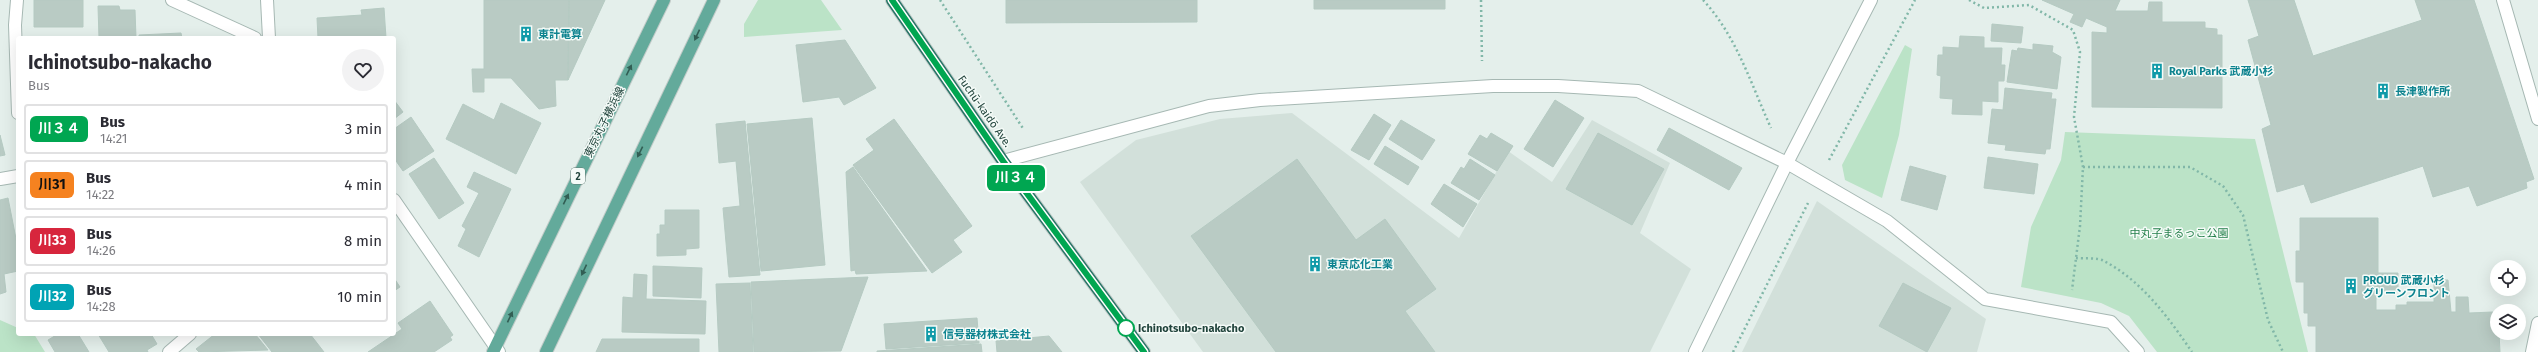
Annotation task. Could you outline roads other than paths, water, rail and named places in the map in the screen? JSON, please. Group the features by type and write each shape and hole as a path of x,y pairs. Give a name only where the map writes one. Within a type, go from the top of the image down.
{"highway":[{"name":"Fuchū-kaidō Ave.","path":"892,0 1003,161 1144,352"}],"main road":[{"name":"東京丸子横浜線","path":"496,350 664,0"},
{"path":"546,352 714,0"}],"street":[{"path":"16,54 15,25 17,0"},
{"path":"172,0 251,36"},
{"path":"267,0 270,36"},
{"path":"1695,352 1787,162 1871,0"},
{"path":"2503,0 2538,119"},
{"path":"1003,161 1209,106 1260,100 1493,86 1558,86 1638,91 1787,162 1887,220 1984,299 2111,322 2138,352"},
{"path":"0,179 16,176"},
{"path":"396,203 496,350"},
{"path":"2532,352 2537,328"},
{"path":"169,352 188,336"}],"place":[{"name":"東計電算","path":"526,34"},
{"name":"Royal Parks 武蔵小杉","path":"2157,71"},
{"name":"長津製作所","path":"2383,91"},
{"name":"東京応化工業","path":"1315,264"},
{"name":"PROUD 武蔵小杉 グリーンフロント","path":"2351,286"},
{"name":"Ichinotsubo-nakacho","path":"1126,328"},
{"name":"信号器材株式会社","path":"931,334"}],"park label":[{"name":"中丸子まるっこ公園","path":"2179,233"}]}
